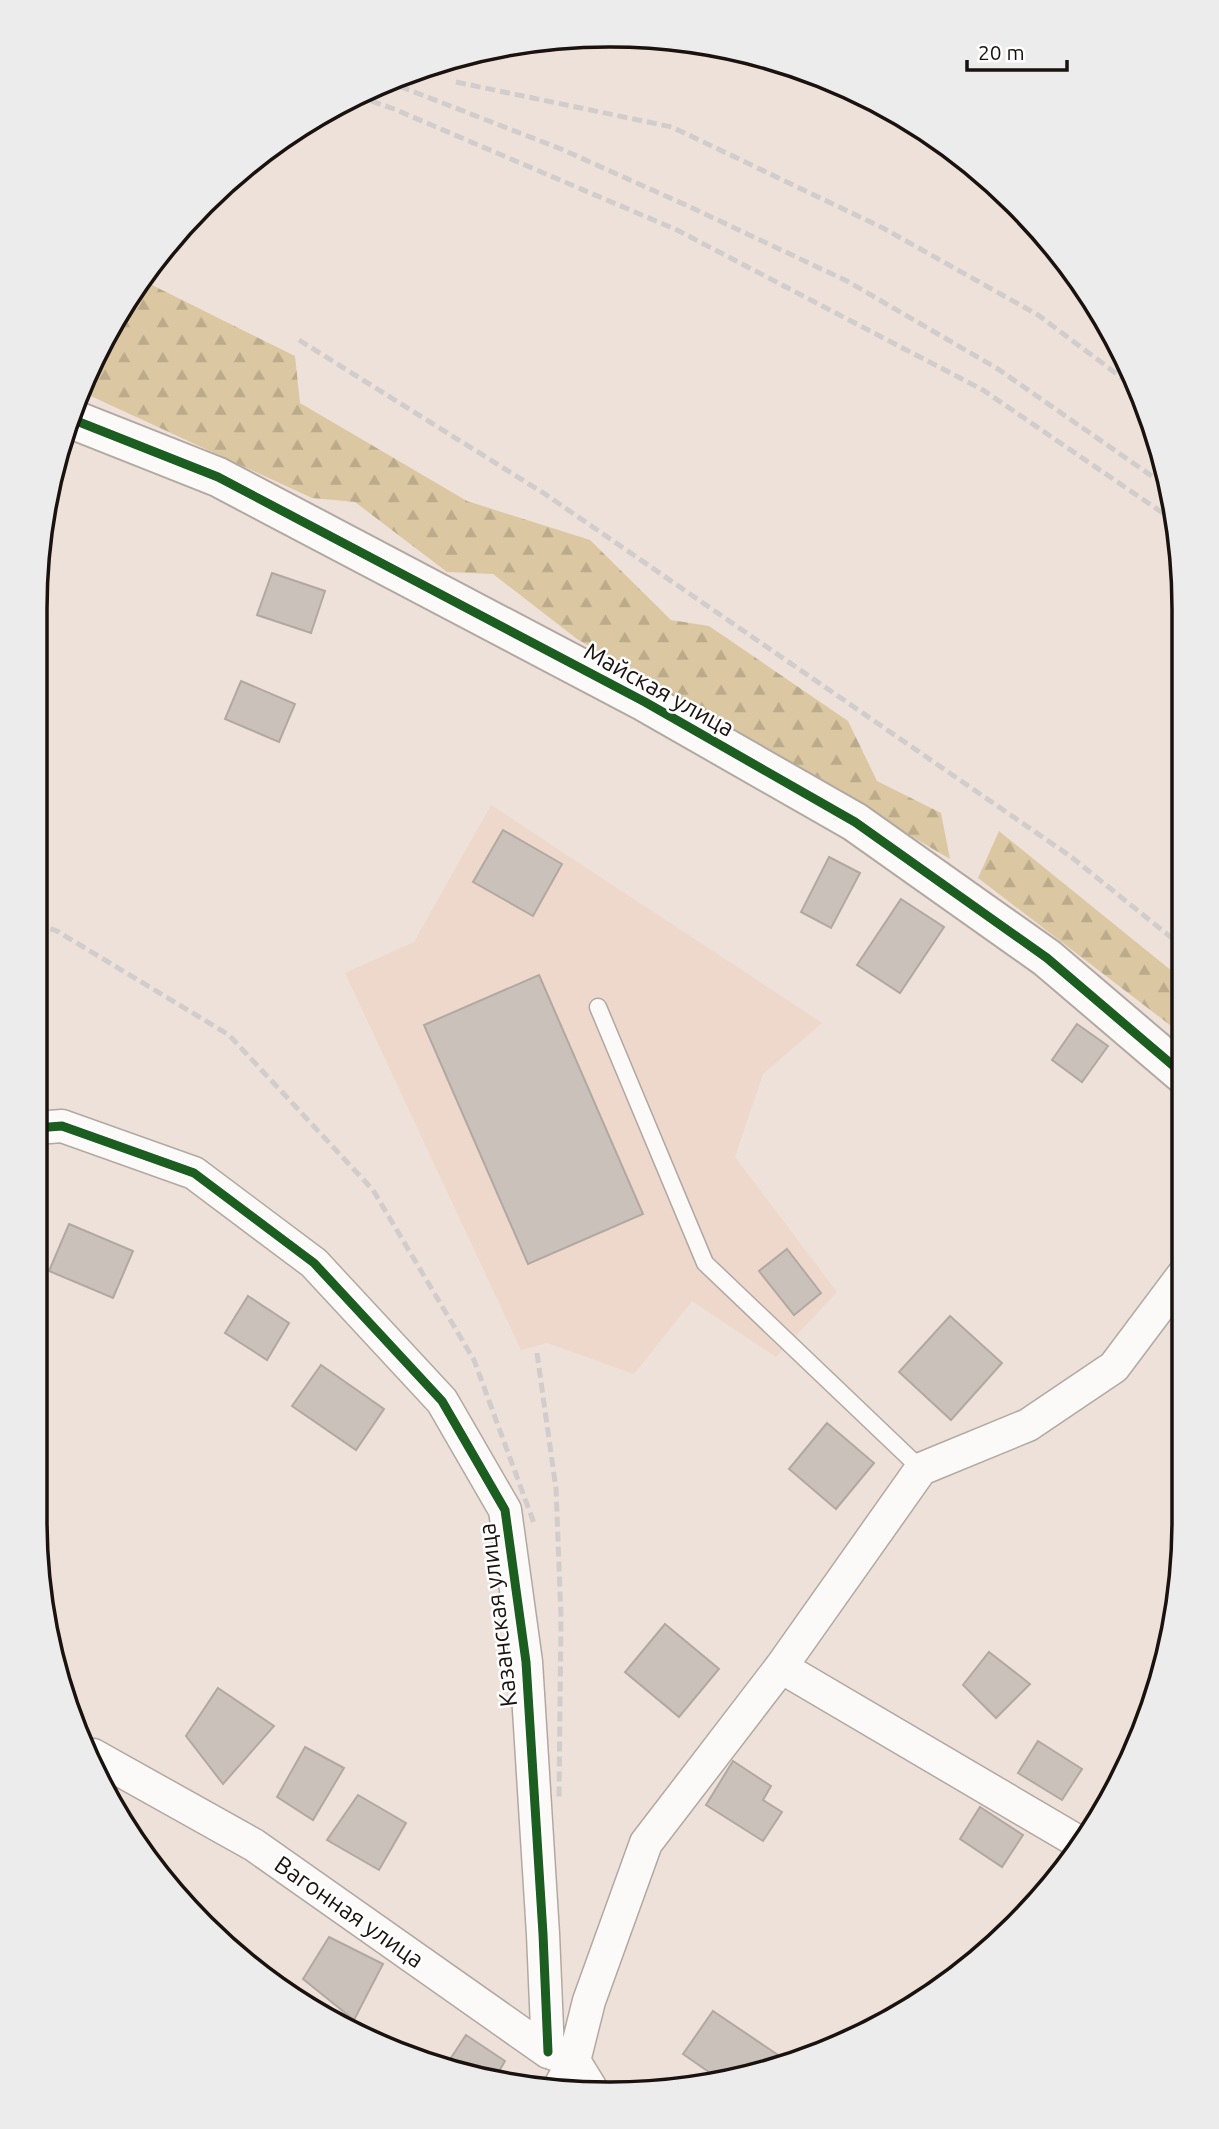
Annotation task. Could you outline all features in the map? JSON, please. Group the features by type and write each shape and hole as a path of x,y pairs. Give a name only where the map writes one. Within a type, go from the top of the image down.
{"street":[{"name":"Майская улица","path":"80,422 218,477 645,702 855,822 1046,958 1172,1065"},
{"name":"Казанская улица","path":"47,1127 62,1126 194,1173 314,1263 442,1401 505,1510 526,1662 543,1934 568,2071"},
{"path":"568,2071 589,2001 646,1843 781,1667 921,1469 1028,1425 1114,1367 1172,1290"},
{"path":"781,1667 1073,1838"},
{"name":"Вагонная улица","path":"101,1760 254,1845 568,2071"}],"lane":[{"path":"598,1007 705,1263 921,1469"}],"shaded area":[{"path":"491,805 822,1023 763,1074 735,1157 837,1292 776,1357 692,1301 634,1374 547,1343 521,1350 345,973 414,942"}],"green space":[{"path":"151,284 295,356 300,403 467,501 590,540 671,620 709,626 848,721 877,781 941,813 950,859 577,639 493,574 447,572 355,502 312,498 89,395 123,328"},
{"path":"999,831 1172,971 1172,1027 978,878"}],"building":[{"path":"272,573 325,591 311,633 257,615"},
{"path":"241,681 295,704 279,742 225,719"},
{"path":"503,830 562,864 533,916 473,882"},
{"path":"829,857 860,873 831,928 801,912"},
{"path":"901,899 944,927 900,993 857,965"},
{"path":"539,975 643,1214 528,1264 424,1025"},
{"path":"1077,1024 1108,1046 1082,1082 1052,1060"},
{"path":"69,1224 133,1251 113,1298 49,1271"},
{"path":"787,1249 821,1293 794,1315 759,1271"},
{"path":"248,1296 289,1323 267,1360 225,1333"},
{"path":"950,1316 1002,1363 951,1420 899,1372"},
{"path":"321,1365 384,1409 356,1450 292,1406"},
{"path":"827,1423 874,1463 836,1509 789,1469"},
{"path":"665,1624 719,1669 679,1717 625,1672"},
{"path":"989,1652 1030,1684 996,1718 963,1685"},
{"path":"218,1688 274,1726 223,1784 186,1736"},
{"path":"1038,1741 1082,1769 1062,1800 1018,1773"},
{"path":"305,1747 344,1768 313,1820 277,1797"},
{"path":"733,1761 771,1786 763,1800 782,1812 763,1841 706,1805"},
{"path":"358,1795 406,1823 379,1870 327,1840"},
{"path":"980,1807 1023,1835 1002,1867 960,1839"},
{"path":"329,1937 383,1964 354,2020 303,1979"},
{"path":"713,2011 779,2056 710,2073 683,2054"},
{"path":"466,2035 505,2061 499,2071 450,2059"}],"railway":[{"path":"456,82 672,127 883,228 1038,315 1122,378"},
{"path":"402,87 561,149 847,281 998,369 1156,479"},
{"path":"370,101 677,230 983,390 1163,513"},
{"path":"299,340 545,494 1070,856 1172,938"},
{"path":"47,928 57,931 229,1035 373,1190 474,1360 535,1526"},
{"path":"537,1353 556,1489 561,1617 559,1799"}],"cycle path":[{"path":"80,422 218,477 645,702 855,822 1047,958 1172,1065"},
{"path":"47,1127 62,1126 194,1173 314,1263 442,1401 505,1510 526,1662 548,2052"}]}
